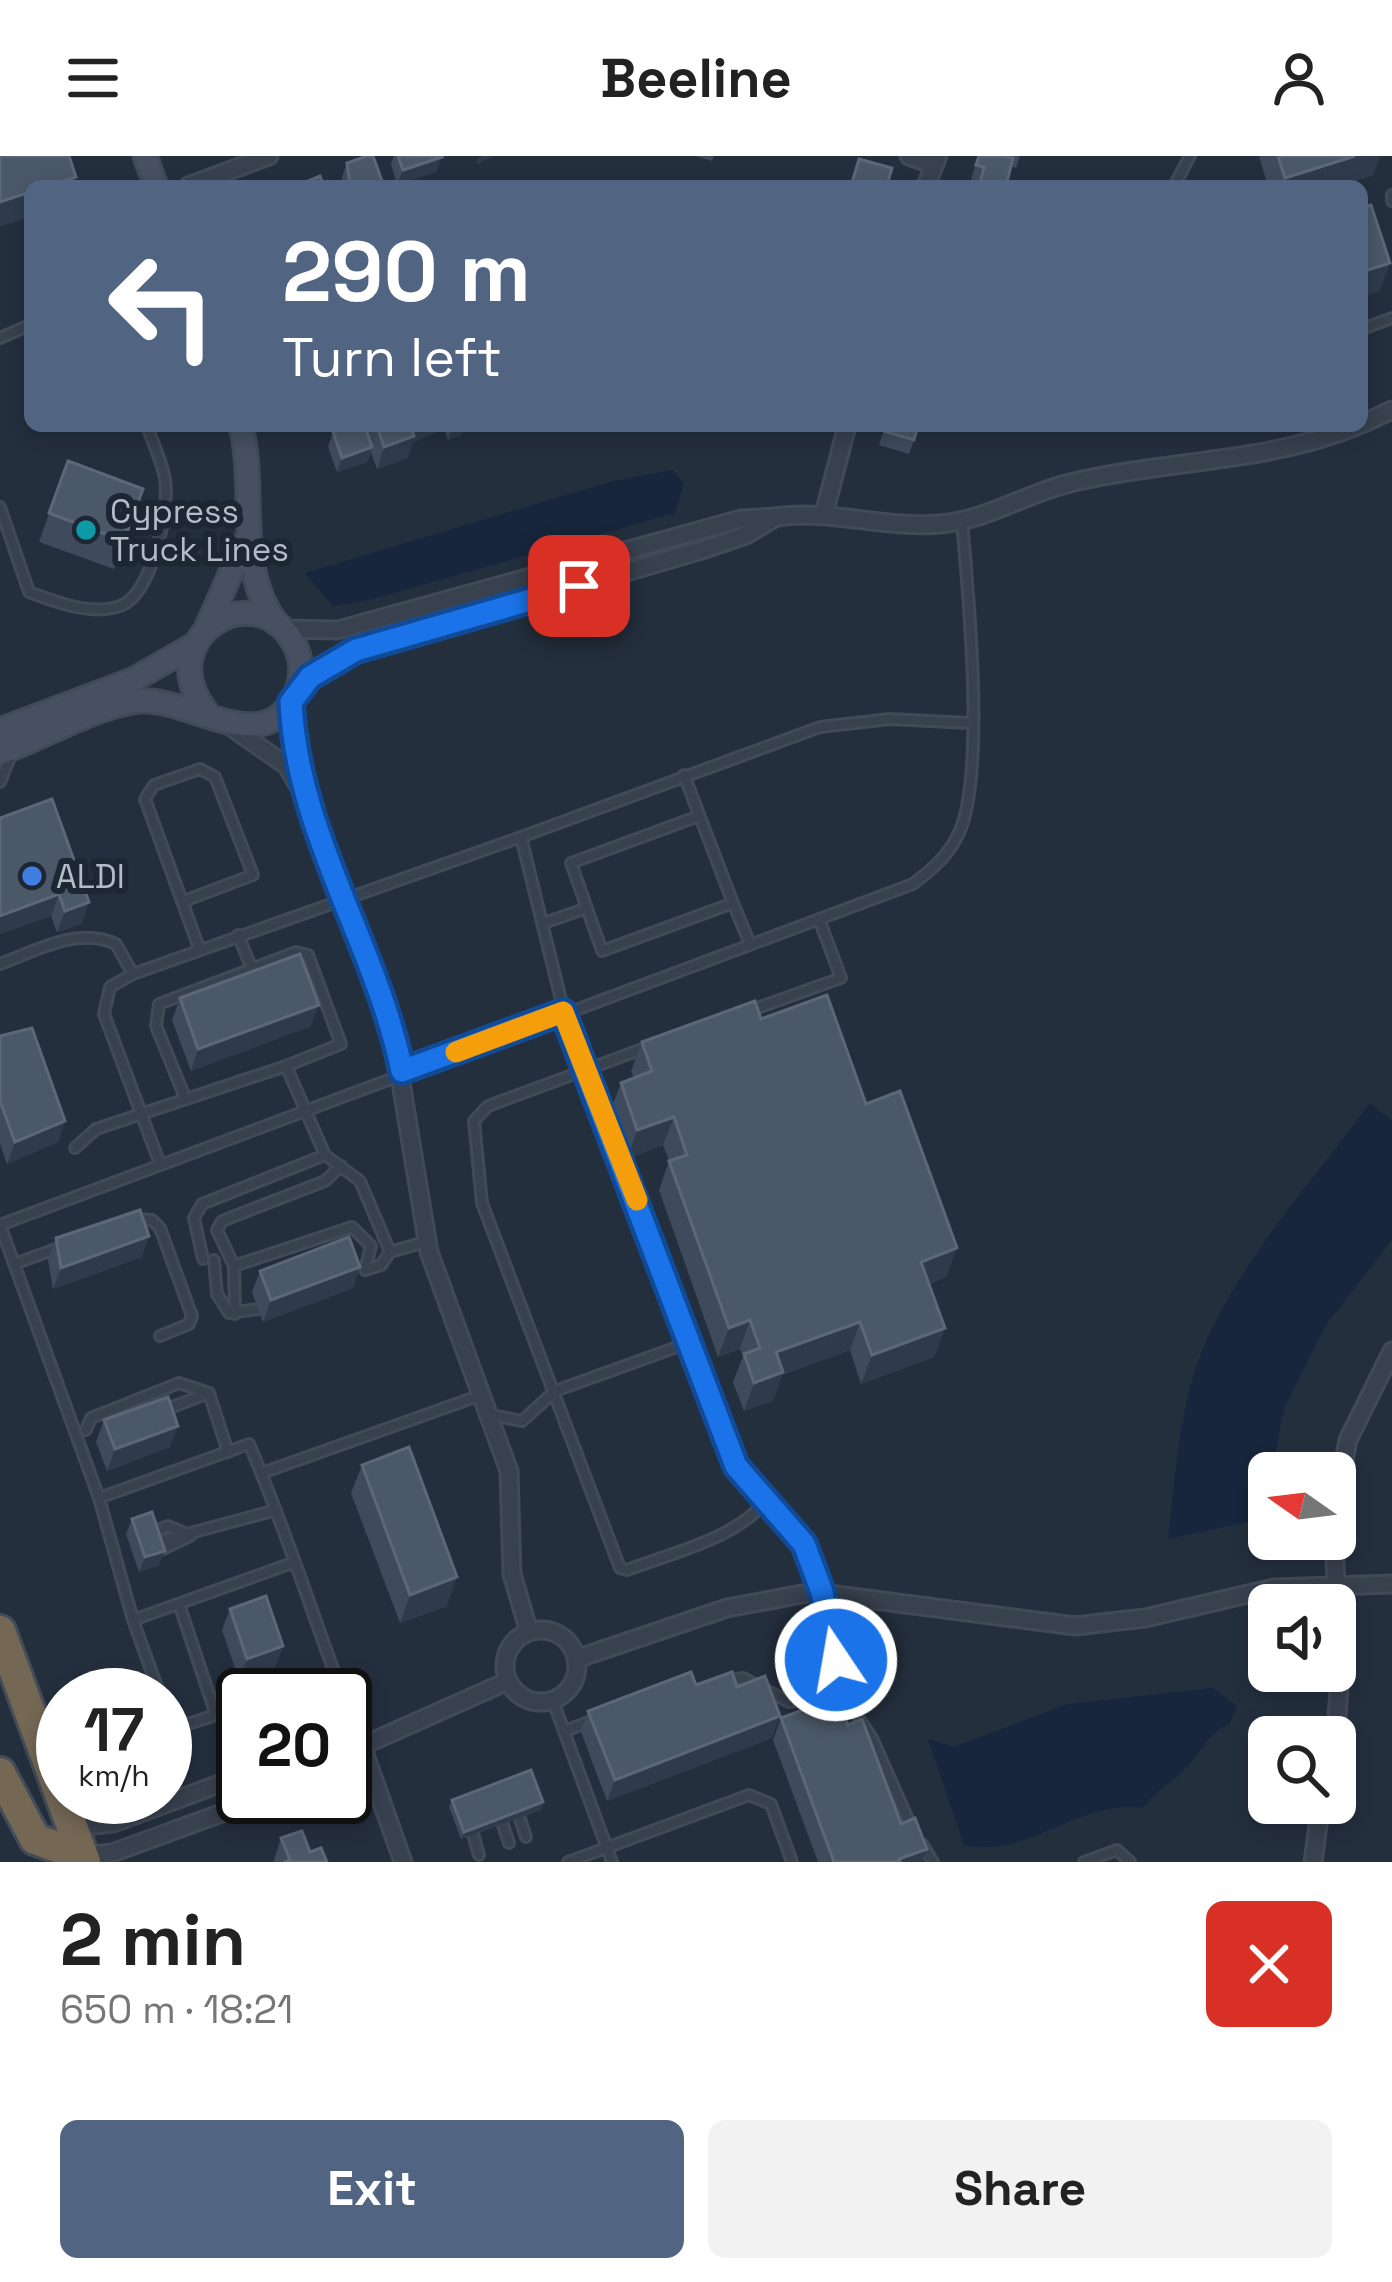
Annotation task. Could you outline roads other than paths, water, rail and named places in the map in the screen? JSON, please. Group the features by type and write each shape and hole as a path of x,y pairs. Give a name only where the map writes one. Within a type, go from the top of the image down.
{"highway":[{"path":"0,1631 36,1728"},
{"path":"0,1773 35,1839 83,1859"},
{"path":"0,1798 24,1862"},
{"path":"71,1824 83,1859"}],"street":[{"path":"204,180 269,156"},
{"path":"909,156 936,160"},
{"path":"244,432 249,461 250,561 300,658 294,697 302,792"},
{"path":"824,514 845,432"},
{"path":"5,744 134,680 239,614 280,626 338,630 741,519 824,514 893,524 962,521 1071,483 1273,450 1335,432"},
{"path":"5,744 136,701 251,726 280,714 329,662 356,650 702,550 746,535 776,518"},
{"path":"249,525 241,559 200,637 189,680 213,716 259,741 287,766 302,792 389,1019 402,1071 427,1242 509,1471 512,1574 529,1632"},
{"path":"1346,1452 1392,1351"},
{"path":"1356,1584 1392,1583"},
{"path":"576,1659 756,1599 822,1592 1075,1626 1145,1618 1248,1592"},
{"path":"529,1632 559,1634 576,1659 575,1678 554,1701 523,1697 508,1681 506,1658 529,1632"},
{"path":"372,1737 508,1681"},
{"path":"372,1787 403,1862"},
{"path":"83,1859 216,1815"},
{"path":"1313,1862 1318,1824"}],"lane":[{"path":"0,507 29,592 78,606 123,606 142,589 166,511 165,478 149,432"},
{"path":"156,1668 133,1620 81,1432 0,1225 402,1071 913,884 941,862 960,833 972,782 972,628 962,521"},
{"path":"160,1164 103,1006 110,987 199,948 820,727 890,719 970,723"},
{"path":"0,782 5,744"},
{"path":"184,902 253,875 214,777 200,769 154,785 145,799 199,948"},
{"path":"684,775 750,944"},
{"path":"700,816 571,862 586,908 602,950 733,904"},
{"path":"521,837 563,1012 736,1466 804,1544 822,1592 842,1694 872,1738 933,1862"},
{"path":"544,923 586,908"},
{"path":"735,1016 841,978 819,920"},
{"path":"238,935 252,969"},
{"path":"0,964 71,939 97,938 116,944 134,974"},
{"path":"75,1148 96,1129 184,1095 194,1099 341,1044 308,955 296,952 159,1004 156,1026 184,1095"},
{"path":"650,1046 488,1106 474,1121 482,1203 620,1568 627,1570 725,1533 749,1521 766,1501"},
{"path":"286,1066 325,1155 360,1181 390,1252"},
{"path":"258,1309 235,1314 221,1306 194,1218 202,1204 325,1155"},
{"path":"235,1314 234,1266 219,1243 222,1222 325,1181 341,1166"},
{"path":"116,1227 144,1219 160,1228 192,1316 189,1324 160,1336"},
{"path":"234,1266 352,1227 371,1246 365,1270"},
{"path":"14,1264 75,1242"},
{"path":"348,1276 381,1265 390,1252 427,1242"},
{"path":"490,1414 522,1421 555,1391 691,1342"},
{"path":"81,1432 91,1418 179,1384 209,1393"},
{"path":"165,1410 209,1393"},
{"path":"209,1393 228,1452"},
{"path":"262,1473 482,1394"},
{"path":"81,1432 99,1435"},
{"path":"99,1498 249,1444 333,1668"},
{"path":"158,1546 276,1510"},
{"path":"152,1532 168,1526 192,1535"},
{"path":"117,1550 134,1544"},
{"path":"133,1620 295,1562"},
{"path":"179,1604 216,1715 192,1723"},
{"path":"176,1641 190,1636"},
{"path":"186,1665 198,1661"},
{"path":"722,1682 743,1678 788,1702 842,1694"},
{"path":"196,1691 206,1687"},
{"path":"554,1701 613,1862"},
{"path":"565,1731 602,1717"},
{"path":"568,1862 758,1795 771,1804 792,1862"},
{"path":"513,1798 526,1837"},
{"path":"497,1804 509,1843"},
{"path":"467,1816 479,1855"},
{"path":"1084,1862 1117,1850 1130,1862"}],"water":[{"path":"673,470 684,484 675,513 373,599 333,606 305,573 613,481"},
{"path":"1370,1103 1392,1121 1392,1240 1326,1325 1284,1409 1275,1452 1248,1452 1248,1522 1168,1539 1184,1412 1198,1363 1223,1308 1261,1247"},
{"path":"1213,1688 1237,1706 1230,1723 1143,1808 1097,1812 1009,1844 964,1845 928,1739 954,1747 1067,1704"}],"place":[{"name":"Cypress Truck Lines","path":"86,530"},
{"name":"ALDI","path":"32,876"}]}
